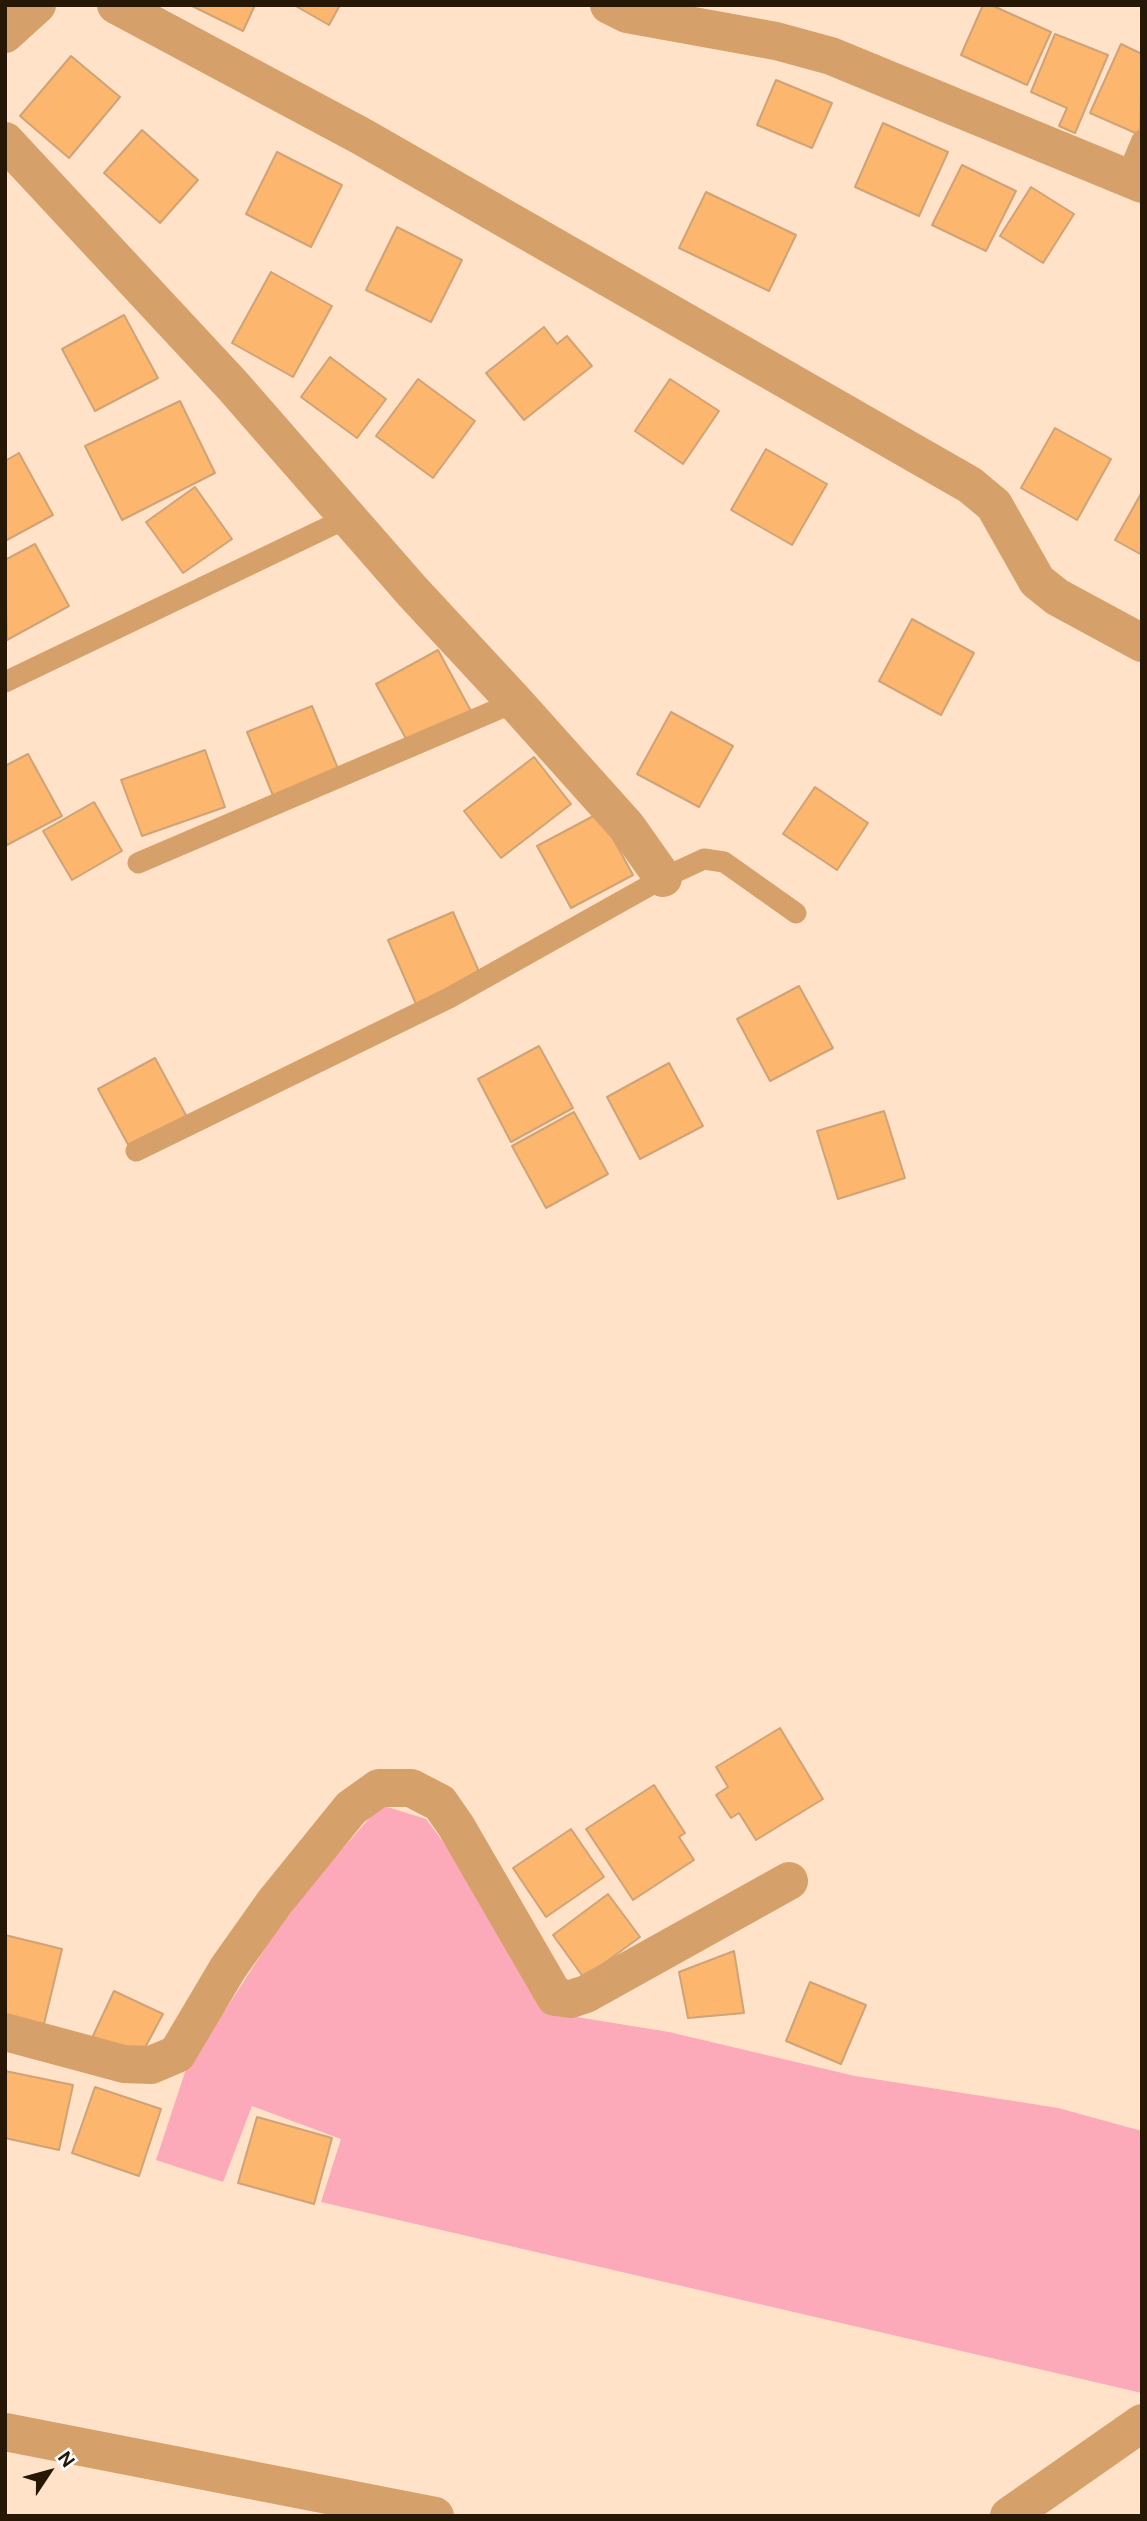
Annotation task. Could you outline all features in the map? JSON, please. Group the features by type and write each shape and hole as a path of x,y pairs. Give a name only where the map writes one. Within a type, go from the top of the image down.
{"street":[{"path":"5,34 37,5"},
{"path":"116,5 361,136 970,485 994,505 1037,580 1056,597 1142,643"},
{"path":"609,5 627,13 776,41 831,56 1134,181"},
{"path":"5,141 233,386 347,518 627,828 663,877"},
{"path":"5,2032 124,2064 151,2066 177,2054 228,1968 281,1893 351,1808 379,1788 411,1788 440,1803 555,1997 571,1999 586,1994 789,1881"},
{"path":"1009,2516 1142,2423"},
{"path":"5,2432 435,2516"}],"lane":[{"path":"1134,181 1142,140"},
{"path":"5,682 347,518"},
{"path":"138,863 515,702"},
{"path":"136,1151 449,998 663,877 704,859 724,862 750,877 796,913"}],"shaded area":[{"path":"381,1805 426,1819 450,1851 546,2012 669,2032 855,2076 1058,2108 1142,2131 1142,2393 321,2202 341,2139 252,2106 223,2182 156,2160 185,2072 294,1904"}],"building":[{"path":"190,5 255,5 243,31"},
{"path":"294,5 340,5 329,25"},
{"path":"983,5 991,5 1051,32 1027,85 961,55"},
{"path":"1055,34 1108,55 1075,133 1059,126 1067,108 1031,92"},
{"path":"1121,44 1142,54 1140,135 1090,113"},
{"path":"71,56 120,97 69,158 20,116"},
{"path":"776,80 832,103 812,148 757,125"},
{"path":"883,123 948,152 919,216 855,187"},
{"path":"142,130 198,180 160,223 104,173"},
{"path":"277,152 342,185 311,247 246,214"},
{"path":"962,165 1016,191 986,251 932,225"},
{"path":"1031,187 1074,214 1043,263 1000,236"},
{"path":"706,192 796,235 769,291 679,248"},
{"path":"397,227 462,260 431,322 366,290"},
{"path":"271,272 332,306 293,377 232,343"},
{"path":"124,315 158,378 95,411 62,349"},
{"path":"544,327 557,344 567,336 592,366 524,420 486,373"},
{"path":"330,357 386,399 357,438 301,397"},
{"path":"418,379 475,421 433,478 376,436"},
{"path":"670,379 719,411 683,464 635,431"},
{"path":"180,401 215,473 122,520 85,446"},
{"path":"1055,428 1111,459 1077,520 1021,488"},
{"path":"766,449 827,484 792,545 731,510"},
{"path":"19,453 53,515 5,541 5,461"},
{"path":"195,487 232,539 183,573 146,522"},
{"path":"1142,492 1142,555 1115,540"},
{"path":"35,544 69,606 7,640 5,560"},
{"path":"912,619 974,653 941,715 879,681"},
{"path":"438,650 472,713 410,746 376,684"},
{"path":"312,706 339,771 274,798 247,732"},
{"path":"671,712 733,746 699,807 637,774"},
{"path":"205,750 225,807 142,836 121,780"},
{"path":"28,754 62,816 5,846 5,766"},
{"path":"534,757 571,804 501,858 464,811"},
{"path":"815,787 868,823 837,870 783,834"},
{"path":"94,802 122,851 72,880 43,831"},
{"path":"599,813 633,875 571,908 537,846"},
{"path":"453,912 481,976 416,1004 388,940"},
{"path":"799,986 833,1048 770,1081 737,1019"},
{"path":"539,1046 573,1108 511,1142 478,1079"},
{"path":"155,1058 188,1119 131,1150 98,1089"},
{"path":"669,1063 703,1126 640,1159 607,1097"},
{"path":"884,1111 905,1178 838,1199 817,1131"},
{"path":"574,1112 608,1174 546,1208 512,1146"},
{"path":"780,1728 823,1799 756,1840 739,1813 731,1818 716,1795 728,1787 716,1767"},
{"path":"654,1785 685,1833 679,1837 694,1860 633,1900 586,1829"},
{"path":"571,1829 604,1877 546,1917 513,1868"},
{"path":"608,1894 640,1937 584,1978 553,1935"},
{"path":"5,1935 62,1949 43,2028 5,2019"},
{"path":"734,1951 744,2013 688,2018 679,1972"},
{"path":"810,1982 866,2005 841,2064 786,2041"},
{"path":"114,1991 163,2014 139,2059 92,2038"},
{"path":"5,2071 73,2085 59,2150 5,2138"},
{"path":"95,2087 161,2109 139,2176 72,2153"},
{"path":"257,2117 332,2138 314,2204 238,2183"}]}
